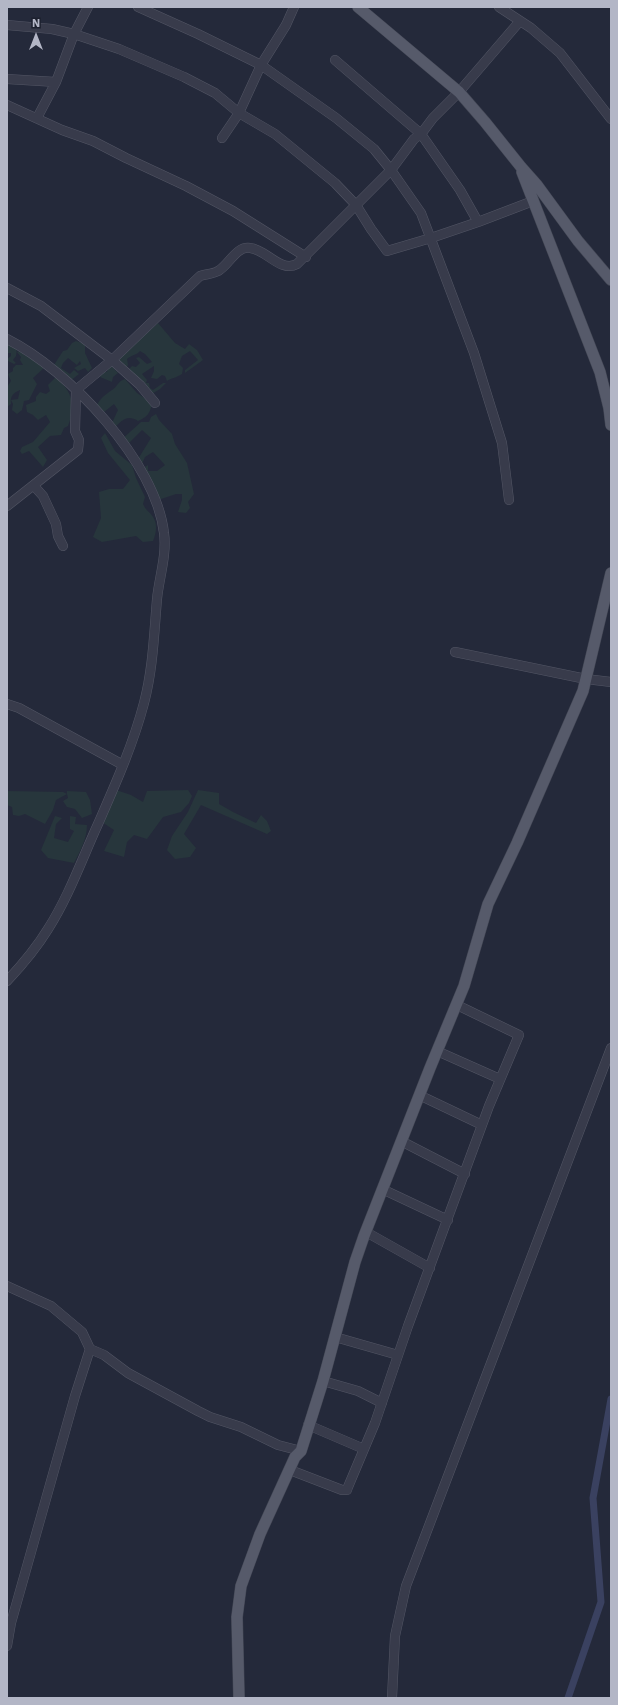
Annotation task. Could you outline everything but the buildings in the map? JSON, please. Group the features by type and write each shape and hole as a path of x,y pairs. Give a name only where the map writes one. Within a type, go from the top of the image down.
{"main road":[{"path":"358,7 459,92 537,185 578,241 611,280"},
{"path":"521,167 600,372 609,408 611,425"},
{"path":"239,1698 237,1617 241,1586 260,1534 295,1457 301,1451 323,1381 355,1262 419,1095 457,1005 488,904 577,705 586,679 611,573"}],"street":[{"path":"37,118 56,82 74,34 88,7"},
{"path":"138,7 261,65 336,118 374,149 390,170 420,213 431,238 474,353 502,443 509,500"},
{"path":"222,138 239,113 261,65 286,25 294,7"},
{"path":"499,7 536,32 560,53 611,119"},
{"path":"7,506 78,450 79,440 75,432 76,390 112,360 200,276 220,270 242,249 247,247 255,249 286,266 293,266 306,257 390,170 410,144 422,134 433,118 459,92 520,22"},
{"path":"7,25 52,29 74,34 119,49 184,77 215,93 239,113 275,134 335,183 356,205 387,251 478,222 533,201"},
{"path":"335,60 422,134 460,190 478,222"},
{"path":"7,79 56,82"},
{"path":"7,105 62,130 93,141 186,186 232,211 306,257"},
{"path":"7,288 41,306 112,360 140,385 156,403"},
{"path":"7,339 61,376 105,420 138,466 152,491 160,514 164,534 162,566 157,598 150,673 137,726 123,765 70,888 48,929 7,981"},
{"path":"34,486 43,496 56,524 58,536 63,546"},
{"path":"455,652 586,679 611,682"},
{"path":"7,704 19,708 123,765"},
{"path":"290,1470 342,1490 347,1490 382,1403 482,1125 519,1035 457,1005"},
{"path":"392,1698 395,1636 406,1586 611,1048"},
{"path":"437,1051 500,1079"},
{"path":"419,1095 482,1125"},
{"path":"401,1141 465,1174"},
{"path":"382,1189 448,1220"},
{"path":"366,1232 430,1268"},
{"path":"7,1286 52,1306 82,1332 90,1349 104,1355 128,1373 210,1417 241,1427 278,1445 301,1451"},
{"path":"335,1337 398,1355"},
{"path":"7,1646 11,1623 75,1396 90,1349"},
{"path":"323,1381 358,1391 382,1403"},
{"path":"308,1425 364,1449"}],"shaded area":[{"path":"158,323 175,343 185,349 189,344 197,350 203,360 185,373 185,370 198,360 190,351 182,356 179,364 183,368 182,374 167,381 165,376 162,375 157,379 151,378 154,371 154,366 142,374 147,380 146,383 149,383 150,388 153,390 163,383 166,383 150,395 129,369 132,366 136,367 140,363 136,358 139,357 147,364 152,362 145,354 140,351 127,359 128,365 124,372 116,361"},
{"path":"7,338 17,348 16,356 13,360 16,363 14,364 8,361 7,368 7,359 11,356 11,353 7,353"},
{"path":"76,341 85,344 85,353 92,368 88,372 85,368 78,371 74,368 81,364 80,361 77,365 68,358 63,363 61,368 70,374 74,370 79,374 70,381 54,365 63,351 67,350 72,343"},
{"path":"20,351 44,368 33,378 37,384 29,400 24,401 22,410 17,414 12,410 13,404 11,400 11,404 7,407 7,387 11,381 8,374 13,371 13,368 16,365 23,365 20,360 21,357 17,352","holes":["20,390 18,399 11,399 12,395"]},
{"path":"106,360 118,373 113,377 112,382 100,377 103,371 107,372 108,367"},
{"path":"56,377 66,388 69,394 72,412 68,426 64,428 61,435 50,436 38,447 47,460 43,467 29,451 22,454 20,451 22,447 33,442 50,422 46,415 38,420 27,412 26,405 36,401 36,397 40,392 46,394 50,391 48,385"},
{"path":"125,379 137,393 152,403 148,415 144,418 138,421 131,418 125,419 114,428 111,425 118,410 114,404 104,412 96,407 103,397"},
{"path":"156,414 159,420 172,434 175,444 187,463 194,494 188,502 190,508 186,513 178,512 182,500 182,494 176,494 155,501 140,470 148,465 148,471 157,471 165,465 153,452 145,457 142,464 138,459 151,438 142,430 127,445 120,441 141,422 149,422 151,417"},
{"path":"105,433 115,451 132,465 145,497 143,504 156,523 156,532 153,541 143,542 136,536 102,542 93,537 101,518 99,492 109,489 123,489 130,480 108,453 101,438"},
{"path":"113,789 131,795 143,802 147,791 188,790 192,796 189,803 181,812 163,817 147,839 134,835 127,842 124,857 104,851 114,830 99,820"},
{"path":"198,790 219,793 219,804 256,823 261,815 267,821 271,831 267,834 201,805 184,834 196,848 190,857 175,859 167,850 172,836 188,812"},
{"path":"7,791 63,792 67,794 56,800 53,810 45,824 25,814 19,816 13,815 12,807 7,805"},
{"path":"67,791 86,792 90,800 92,814 82,818 75,809 67,807 63,801 68,798"},
{"path":"55,816 62,818 56,824 54,838 68,842 74,831 70,829 70,816 76,817 75,824 87,825 87,830 81,849 74,863 48,858 41,850"}],"waterway":[{"path":"568,1698 601,1602 593,1498 611,1399"}]}
